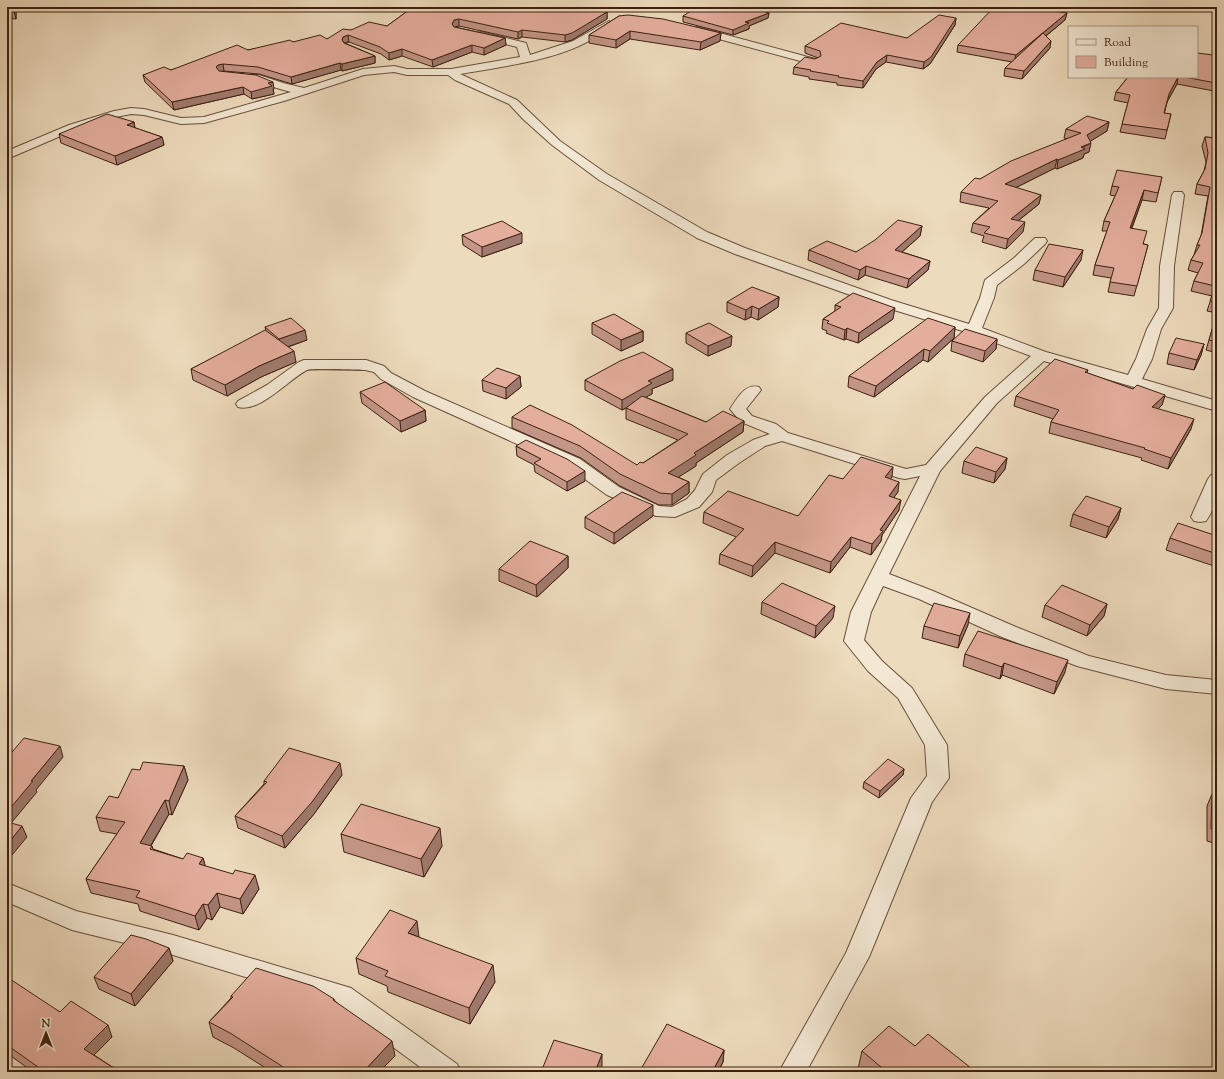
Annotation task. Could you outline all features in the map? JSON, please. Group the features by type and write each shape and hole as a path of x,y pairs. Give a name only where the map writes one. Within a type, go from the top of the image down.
{"street":[{"path":"7,155 73,127 114,114 131,111 144,112 181,121 193,122 228,115 363,72 394,69 407,72 451,72 526,59 577,43 619,20"},
{"path":"688,28 815,62"},
{"path":"473,33 507,40 522,45 526,59"},
{"path":"382,61 394,69"},
{"path":"451,72 459,78 513,102 556,143 597,173 702,236 886,303 974,330 1041,355 1133,380 1217,406"},
{"path":"239,76 259,78 280,86 307,91"},
{"path":"1133,380 1144,359 1154,329 1166,308 1167,266 1178,195"},
{"path":"974,330 987,298 990,283 1019,261 1040,241"},
{"path":"792,1072 857,957 922,798 938,778 936,745 905,693 876,666 854,641 860,612 920,490 932,469 991,400 1041,355"},
{"path":"244,404 273,388 304,365 366,364 419,394 574,463 613,492 656,511 675,512 692,503 703,492 709,478 733,459 759,443 782,436"},
{"path":"753,390 738,409 740,414 743,418 766,425 782,436 905,474 932,469"},
{"path":"905,474 920,490"},
{"path":"1200,517 1217,479"},
{"path":"878,577 926,595 1009,632 1084,661 1166,682 1217,687"},
{"path":"7,892 72,920 173,945 342,996 448,1072"}],"building":[{"path":"7,7 14,7 14,11 7,11"},
{"path":"413,7 573,7 607,12 572,33 565,35 522,30 518,32 459,19 454,20 452,24 454,27 505,38 484,48 472,45 432,60 402,49 389,53 380,47 348,35 343,37 342,40 344,43 375,56 342,64 340,63 291,77 258,67 223,64 216,67 219,71 256,75 273,82 268,83 272,86 251,92 243,87 172,102 143,75 164,67 171,70 237,45 248,50 290,40 293,42 320,35 327,39 343,29 351,30 369,22 387,26"},
{"path":"697,7 750,7 769,13 745,22 749,23 733,30 683,16"},
{"path":"994,7 1025,7 1067,13 1016,55 958,45"},
{"path":"628,15 663,19 721,33 701,42 630,31 616,40 589,35 619,16"},
{"path":"939,15 956,18 931,57 924,62 887,55 877,62 863,81 794,67 805,57 815,59 821,56 820,51 805,46 841,23 907,38"},
{"path":"1043,33 1051,41 1024,71 1005,68"},
{"path":"1217,43 1216,83 1189,78 1198,78 1198,53 1213,55"},
{"path":"1127,78 1177,78 1169,94 1164,113 1171,114 1167,130 1122,124 1130,95 1116,92"},
{"path":"107,114 134,122 127,125 162,137 115,156 59,134"},
{"path":"1087,116 1109,122 1087,135 1091,143 1081,147 1085,149 1058,160 1057,159 1005,184 1041,195 1011,219 1025,222 1008,239 984,233 990,227 973,223 998,201 961,192 975,178 980,179 1011,161 1081,133 1066,129"},
{"path":"1205,137 1217,138 1217,302 1210,301 1215,286 1194,281 1203,263 1191,260 1200,245 1197,245 1202,233 1210,187 1197,184 1205,169 1208,153"},
{"path":"1117,170 1162,177 1158,193 1144,190 1130,228 1147,231 1143,244 1148,245 1137,286 1110,282 1114,268 1095,265 1110,222 1104,221 1119,187 1112,186"},
{"path":"898,220 922,226 895,250 930,261 909,279 866,266 860,270 809,250 827,241 856,252 875,240"},
{"path":"502,221 522,233 482,247 462,235"},
{"path":"1049,244 1083,250 1065,277 1035,270"},
{"path":"752,287 779,297 759,309 752,306 746,310 727,302"},
{"path":"853,293 895,308 859,333 847,328 845,330 827,323 829,321 823,319 841,307 835,305"},
{"path":"1217,313 1217,342 1209,340"},
{"path":"614,314 643,331 621,340 592,323"},
{"path":"291,318 305,330 279,339 265,327"},
{"path":"928,318 955,327 930,351 924,349 876,386 849,376"},
{"path":"709,323 732,336 708,346 686,333"},
{"path":"965,329 997,339 985,351 952,341"},
{"path":"265,330 294,351 259,366 225,385 191,369"},
{"path":"1176,338 1204,344 1197,360 1169,353"},
{"path":"643,352 673,369 648,381 652,383 622,400 585,380 620,361"},
{"path":"1055,359 1088,370 1085,372 1133,389 1137,385 1165,395 1152,407 1194,419 1171,458 1144,449 1145,448 1051,422 1059,410 1016,396"},
{"path":"497,368 520,376 506,388 482,380"},
{"path":"385,382 425,410 400,421 360,392"},
{"path":"642,396 706,422 723,411 744,421 694,453 696,455 668,473 689,482 672,494 660,493 620,474 580,446 512,417 530,405 572,425 637,465 640,462 643,463 688,434 626,408"},
{"path":"526,440 567,459 585,471 567,482 534,463 541,459 516,446"},
{"path":"976,447 1007,458 996,472 964,461"},
{"path":"861,457 893,467 885,477 899,482 889,496 901,500 880,530 883,531 872,544 851,537 831,562 775,542 753,566 720,554 744,529 704,512 728,491 798,516 829,475 843,479"},
{"path":"622,492 653,505 614,533 585,517"},
{"path":"1086,496 1121,508 1109,527 1073,514"},
{"path":"1178,523 1217,536 1217,554 1170,538"},
{"path":"530,541 568,556 536,585 499,569"},
{"path":"782,583 835,606 816,626 762,602"},
{"path":"1062,585 1107,604 1090,625 1045,605"},
{"path":"934,603 970,613 960,636 924,626"},
{"path":"978,631 1068,660 1057,682 1004,663 1002,667 965,654"},
{"path":"24,738 60,746 7,812 7,758"},
{"path":"289,748 340,763 312,802 282,836 235,816 267,782 264,781"},
{"path":"888,759 904,769 880,791 864,782"},
{"path":"143,762 184,766 169,801 165,800 140,843 152,846 150,849 183,859 187,853 203,858 199,864 233,874 235,870 255,875 240,899 217,893 208,905 203,904 195,916 136,897 140,891 86,879 125,822 96,817 109,796 118,798 132,769 140,770"},
{"path":"1212,794 1217,795 1217,830 1211,829"},
{"path":"361,804 440,828 421,859 341,834"},
{"path":"7,822 22,826 7,845"},
{"path":"390,910 417,921 408,933 493,965 469,1008 385,976 388,971 356,958"},
{"path":"131,935 169,948 131,994 94,977"},
{"path":"256,968 313,986 334,999 333,1000 392,1041 363,1072 291,1072 230,1033 209,1022 233,997 231,996"},
{"path":"10,979 60,1012 71,1001 108,1025 84,1049 120,1072 45,1072 7,1045 7,982"},
{"path":"667,1024 724,1050 712,1072 647,1072 641,1069"},
{"path":"889,1026 915,1046 928,1034 971,1068 967,1072 887,1072 862,1051"},
{"path":"554,1040 602,1054 595,1072 541,1072"},
{"path":"509,1069 515,1072 507,1072"}]}
